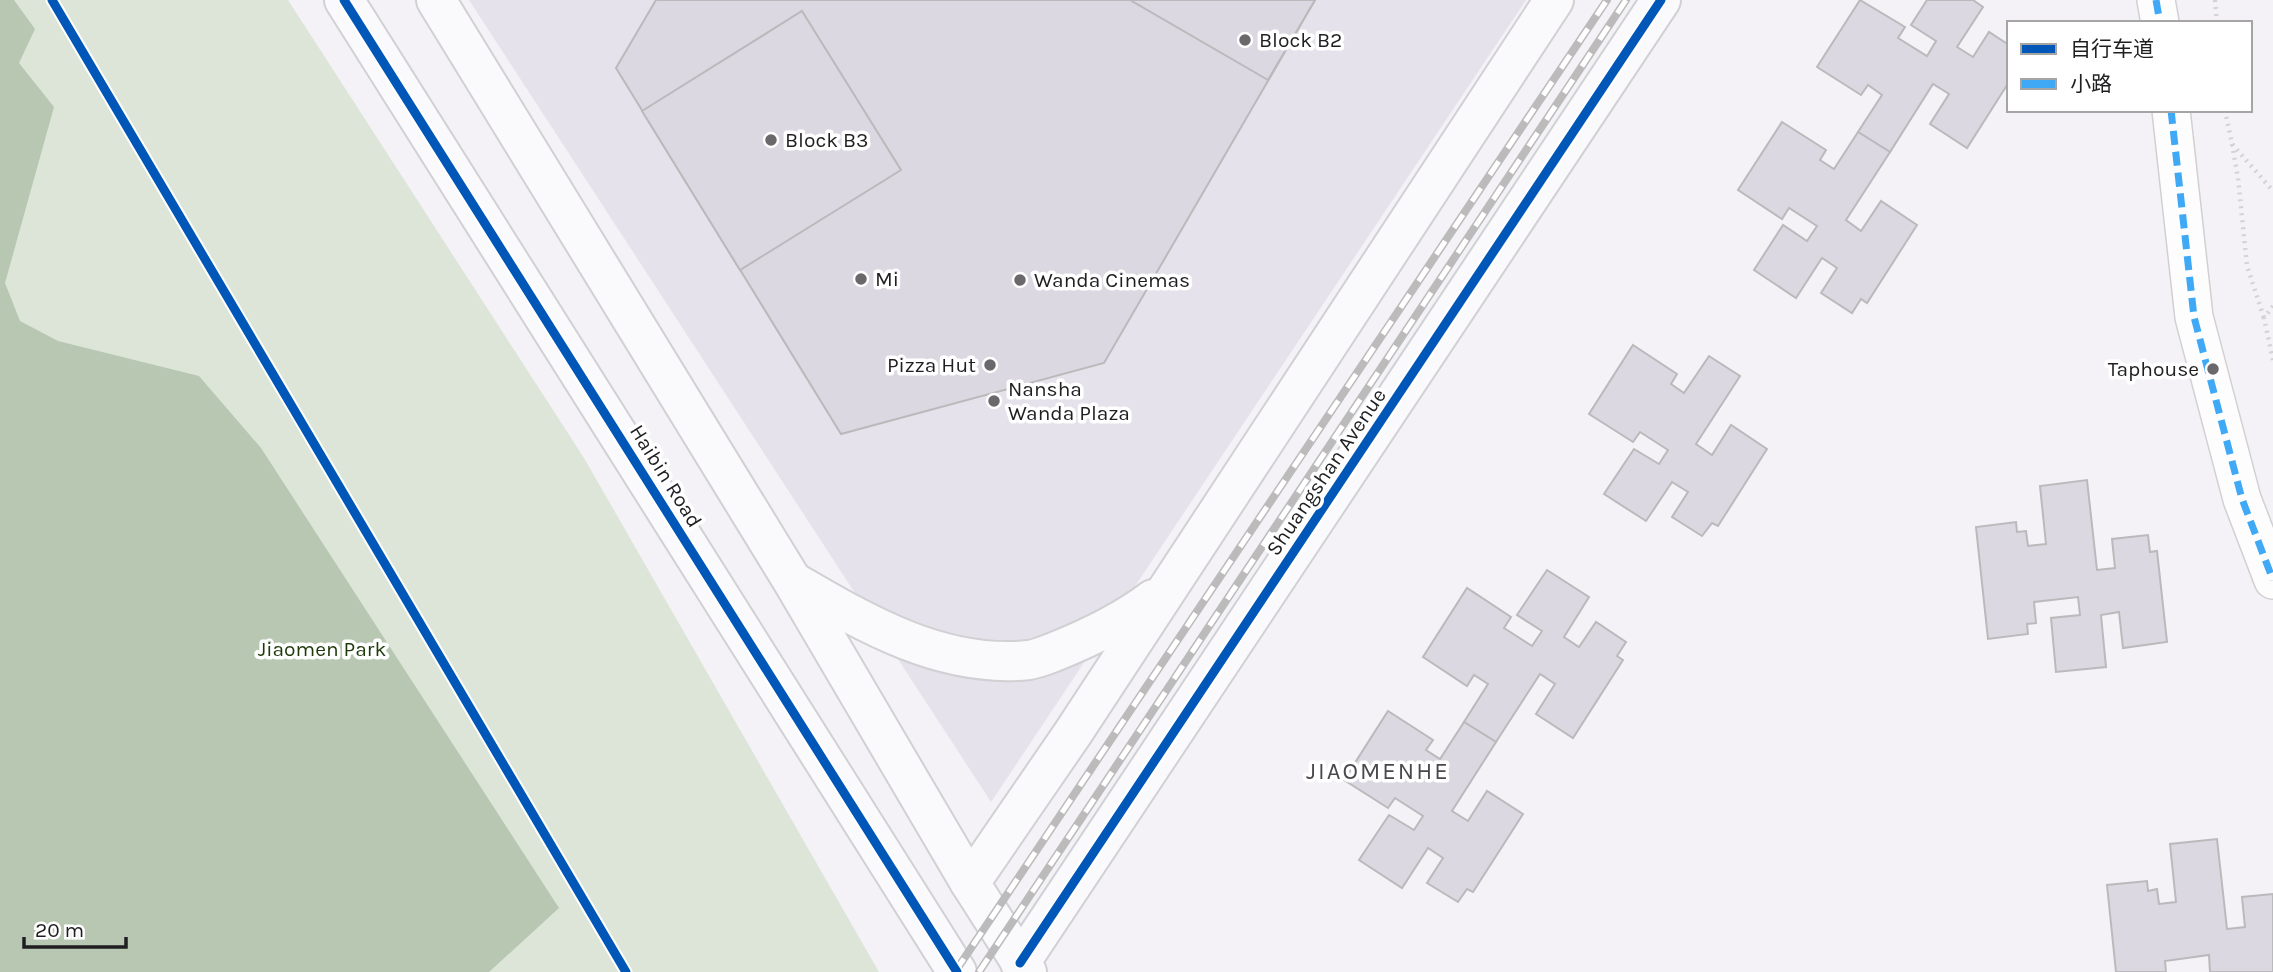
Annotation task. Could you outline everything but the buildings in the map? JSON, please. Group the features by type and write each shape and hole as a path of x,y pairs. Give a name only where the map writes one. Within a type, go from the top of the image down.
{"street":[{"name":"Haibin Road","path":"344,0 957,972"},
{"path":"436,0 793,582 970,883 1024,967"},
{"path":"970,883 1554,0"},
{"name":"Shuangshan Avenue","path":"1024,967 1661,0"},
{"path":"2157,0 2160,21"},
{"path":"2171,112 2194,317 2242,499 2273,580"},
{"path":"793,582 860,621 917,645 980,660 1031,660 1082,641 1133,614 1168,587"}],"path":[{"path":"2215,0 2217,21"},
{"path":"2225,112 2238,178 2247,266 2264,318 2273,360"},
{"path":"2231,144 2273,191"},
{"path":"2264,318 2273,306"}],"shaded area":[{"path":"0,0 14,0 35,29 19,63 54,107 5,283 20,321 58,341 199,376 261,448 559,908 489,972 0,972"},
{"name":"Nansha Wanda Plaza","path":"469,0 1526,0 991,802"}],"green space":[{"name":"Jiaomen Park","path":"0,0 288,0 584,458 879,972 0,972"}],"railway":[{"path":"955,972 1607,0"},
{"path":"979,972 1626,0"}],"marked path":[{"path":"2156,0 2160,21"},
{"path":"2171,112 2194,317 2242,499 2273,580"}],"cycle path":[{"path":"52,0 626,972"},
{"path":"344,0 957,972"},
{"path":"1020,963 1661,0"}],"place":[{"name":"Block B2","path":"1245,40"},
{"name":"Block B3","path":"771,140"},
{"name":"Mi","path":"861,279"},
{"name":"Wanda Cinemas","path":"1020,280"},
{"name":"Pizza Hut","path":"990,365"},
{"name":"Taphouse","path":"2213,369"},
{"name":"Nansha Wanda Plaza","path":"994,401"}],"district":[{"name":"JIAOMENHE","path":"1378,771"}]}
